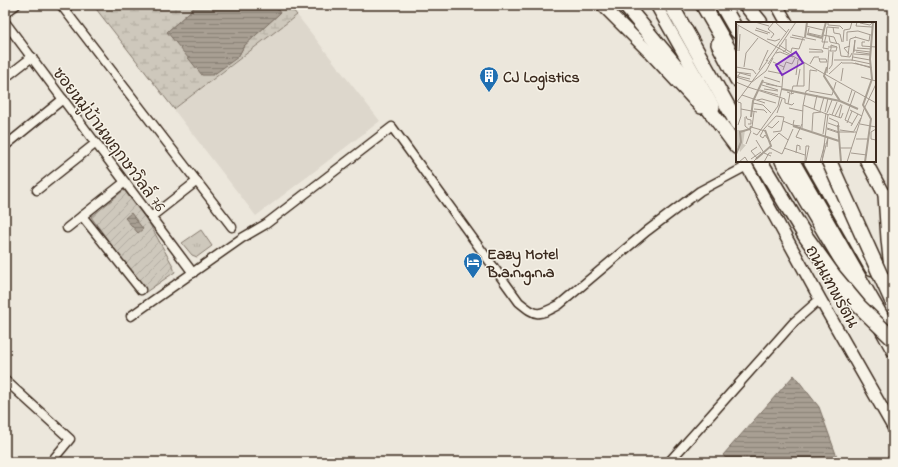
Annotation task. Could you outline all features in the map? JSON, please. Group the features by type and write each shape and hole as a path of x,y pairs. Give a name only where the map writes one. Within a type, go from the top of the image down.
{"highway":[{"path":"625,5 685,78 736,146"},
{"path":"671,5 736,121"},
{"path":"696,5 736,78"},
{"path":"703,5 736,62"},
{"path":"722,5 736,29"},
{"path":"726,5 736,23"},
{"path":"746,5 760,22"},
{"path":"751,5 760,22"},
{"name":"ถนนเทพรัตน","path":"783,162 893,350"},
{"path":"793,162 893,338"},
{"path":"812,162 893,306"},
{"path":"816,162 893,295"},
{"path":"830,162 893,303"},
{"path":"750,163 834,276 859,306 893,338"},
{"path":"885,195 893,288"}],"main road":[{"path":"602,5 649,52 736,146"},
{"path":"656,5 736,145"},
{"path":"777,5 786,22"},
{"path":"867,162 893,211"},
{"name":"ถนนเทพรัตน","path":"750,163 820,299 893,428"}],"street":[{"path":"5,13 16,5"},
{"path":"61,5 232,227"},
{"name":"ซอยหมู่บ้านพฤกษาวิลล์ 76","path":"5,22 152,217 192,273"},
{"path":"5,78 32,57"},
{"path":"5,146 63,99"},
{"path":"131,316 242,238 266,224 392,127 519,302 531,312 542,314 559,305 648,231 700,191 750,163"},
{"path":"37,190 96,143"},
{"path":"152,217 197,181"},
{"path":"67,228 125,182"},
{"path":"82,216 141,290"},
{"path":"670,462 794,322 820,299"},
{"path":"5,380 70,439 51,462"}],"shaded area":[{"path":"197,5 274,5 280,13 244,46 238,57 213,75 202,75 167,32"},
{"path":"297,15 380,121 256,216 174,110"},
{"path":"131,213 143,229 138,233 125,218"},
{"path":"794,375 819,407 837,457 833,462 729,462 723,455"}],"green space":[{"path":"93,5 197,5 167,32 238,57 244,46 280,13 274,5 289,5 297,15 174,109"},
{"path":"124,190 149,223 175,272 146,292 91,217"},
{"path":"201,230 212,246 197,257 192,255 182,243"}],"place":[{"name":"CJ Logistics","path":"489,93"},
{"name":"Eazy Motel B.a.n.g.n.a","path":"473,279"}]}
